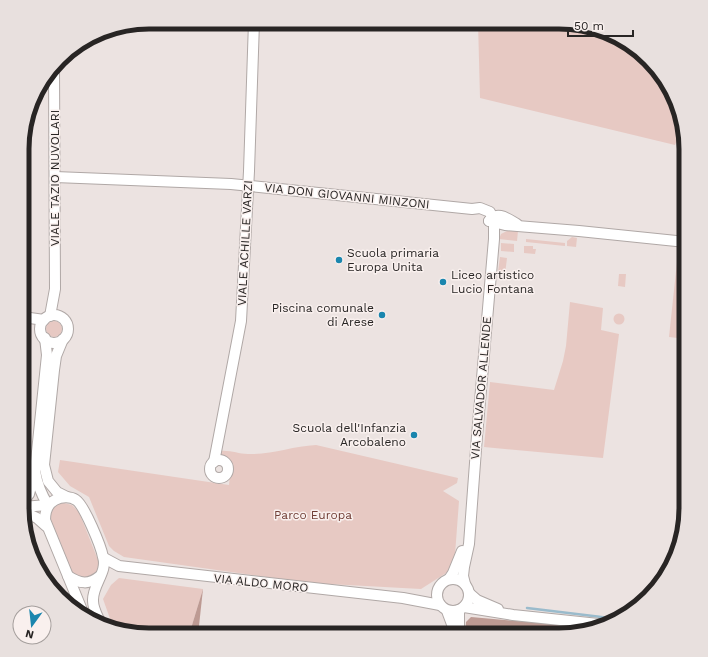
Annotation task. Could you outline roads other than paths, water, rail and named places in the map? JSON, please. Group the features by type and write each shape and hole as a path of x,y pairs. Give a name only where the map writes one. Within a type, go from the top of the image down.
{"street":[{"name":"VIALE ACHILLE VARZI","path":"214,462 240,321 254,29"},
{"name":"VIALE TAZIO NUVOLARI","path":"54,76 55,289 61,317"},
{"name":"VIA DON GIOVANNI MINZONI","path":"55,177 247,186 472,208 492,220"},
{"path":"492,220 505,225 519,225 679,241"},
{"name":"VIA SALVADOR ALLENDE","path":"467,589 463,576 469,544 493,247 492,220"},
{"name":"VIALE TAZIO NUVOLARI","path":"47,318 55,289"},
{"path":"29,317 47,318 57,315 67,323 68,327 66,336 63,339 56,356 44,465 48,481 57,492 77,500 82,507 104,558 102,574 93,595 93,601 99,617"},
{"path":"29,494 35,471 48,355 43,334 47,318"},
{"path":"29,325 43,334 48,341 56,342 63,339"},
{"path":"35,471 39,491 48,505"},
{"path":"67,497 53,501 48,505 45,513 46,526 80,606"},
{"path":"29,506 48,505"},
{"path":"29,514 37,518 46,526"},
{"name":"VIA SALVADOR ALLENDE","path":"449,579 453,573 470,528"},
{"name":"VIA ALDO MORO","path":"104,558 119,566 403,598 443,608"},
{"name":"VIA ALDO MORO","path":"102,574 119,566"},
{"path":"68,576 75,581 82,583 92,582 102,574"},
{"path":"453,628 443,608 437,601 437,591 441,584 449,579 458,580 477,600 493,607 527,616"},
{"path":"460,628 461,609 468,601 467,589"},
{"name":"VIA ALDO MORO","path":"403,598 426,595 437,591"},
{"path":"443,608 451,612 461,609 592,623"}],"waterway":[{"path":"527,608 608,618"}],"place":[{"name":"Scuola primaria Europa Unita","path":"339,260"},
{"name":"Liceo artistico Lucio Fontana","path":"443,282"},
{"name":"Piscina comunale di Arese","path":"382,315"},
{"name":"Scuola dell'Infanzia Arcobaleno","path":"414,435"}],"park label":[{"name":"Parco Europa","path":"313,515"}]}
